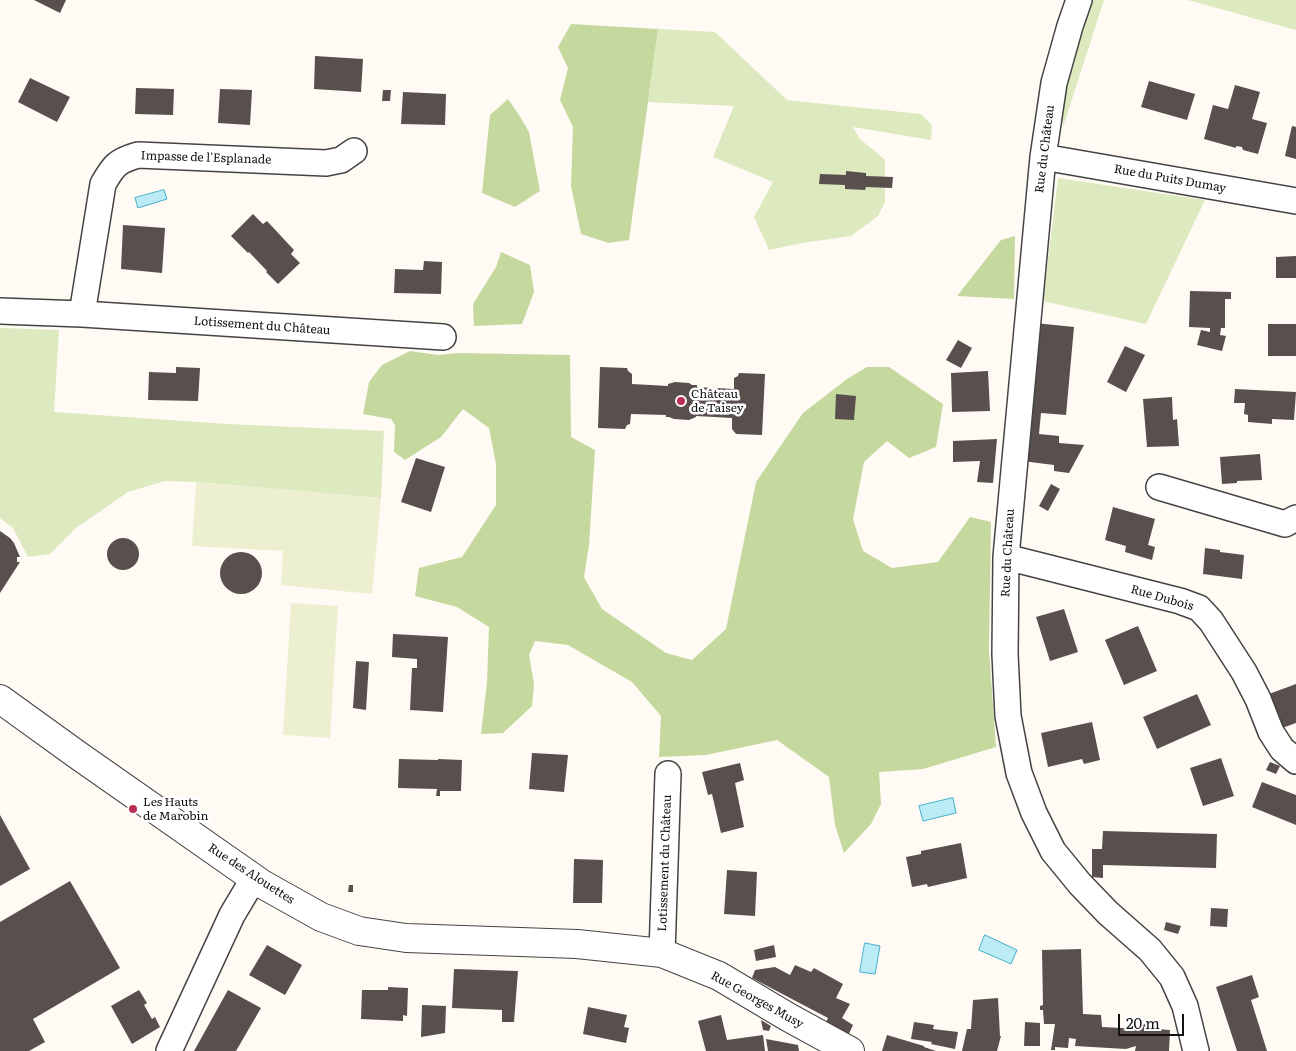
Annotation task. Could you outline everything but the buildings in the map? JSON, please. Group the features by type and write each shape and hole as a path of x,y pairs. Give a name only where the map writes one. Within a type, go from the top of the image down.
{"street":[{"name":"Rue du Château","path":"1079,0 1054,83 1043,157 1006,557 1005,654 1008,716 1019,773 1034,813 1053,851 1080,884 1108,913 1150,950 1172,977 1185,1006 1196,1051"},
{"name":"Impasse de l'Esplanade","path":"82,314 103,184 112,168 123,159 138,155 326,163 341,160 354,151"},
{"name":"Rue du Puits Dumay","path":"1043,157 1296,201"},
{"path":"0,311 82,314"},
{"name":"Lotissement du Château","path":"82,314 443,337"},
{"path":"1159,487 1285,524 1296,518"},
{"name":"Rue Dubois","path":"1006,557 1180,601 1198,608 1212,620 1244,672 1258,699 1271,732 1282,749 1296,762"},
{"name":"Rue des Alouettes","path":"0,699 254,878 320,917 359,931 406,938 543,943"},
{"name":"Lotissement du Château","path":"662,953 668,774"},
{"path":"169,1051 232,915 254,878"},
{"name":"Rue Georges Musy","path":"543,943 577,944 662,953 719,976 850,1051"}],"green space":[{"path":"1092,0 1104,0 1063,127 1062,99 1077,41"},
{"path":"1188,0 1296,0 1296,30"},
{"path":"571,24 658,29 629,240 609,243 581,234 571,186 573,127 560,100 568,68 558,47"},
{"path":"658,29 715,32 787,100 921,114 932,125 931,140 853,127 860,139 885,160 885,202 878,216 851,236 769,250 754,217 773,182 713,157 734,106 648,102"},
{"path":"508,99 529,132 540,191 515,207 482,193 490,115"},
{"path":"1058,178 1205,200 1146,324 1043,301"},
{"path":"1015,236 1014,299 957,296 1001,240"},
{"path":"501,252 530,265 534,292 522,324 474,326 473,304 496,267"},
{"path":"0,328 59,330 54,412 227,424 384,431 381,498 165,481 128,492 76,528 50,554 28,557 13,528 0,518"},
{"path":"410,351 438,355 457,353 570,355 571,437 595,450 589,545 584,577 602,609 666,653 692,660 726,629 756,482 803,413 847,379 867,367 889,367 943,404 936,447 909,458 887,441 864,462 853,519 863,551 892,568 938,562 970,517 991,522 989,650 996,747 923,769 879,772 881,804 871,824 844,853 835,825 829,777 777,740 706,755 659,757 661,716 632,682 568,645 535,641 529,655 534,684 532,706 503,733 481,734 487,682 489,627 457,607 415,596 419,568 462,557 496,505 496,464 489,428 463,409 441,437 405,460 394,452 395,425 391,419 363,414 369,382 382,365"},
{"path":"196,482 381,498 372,594 281,585 283,551 192,546"},
{"path":"291,603 338,606 330,738 283,735"}],"water":[{"path":"164,190 167,199 138,208 135,198"},
{"path":"953,798 956,813 923,821 919,806"},
{"path":"985,935 1017,950 1011,964 979,950"},
{"path":"865,943 880,946 875,974 860,972"}],"place":[{"name":"Château de Taisey","path":"681,401"},
{"name":"Les Hauts de Marobin","path":"133,809"}]}
